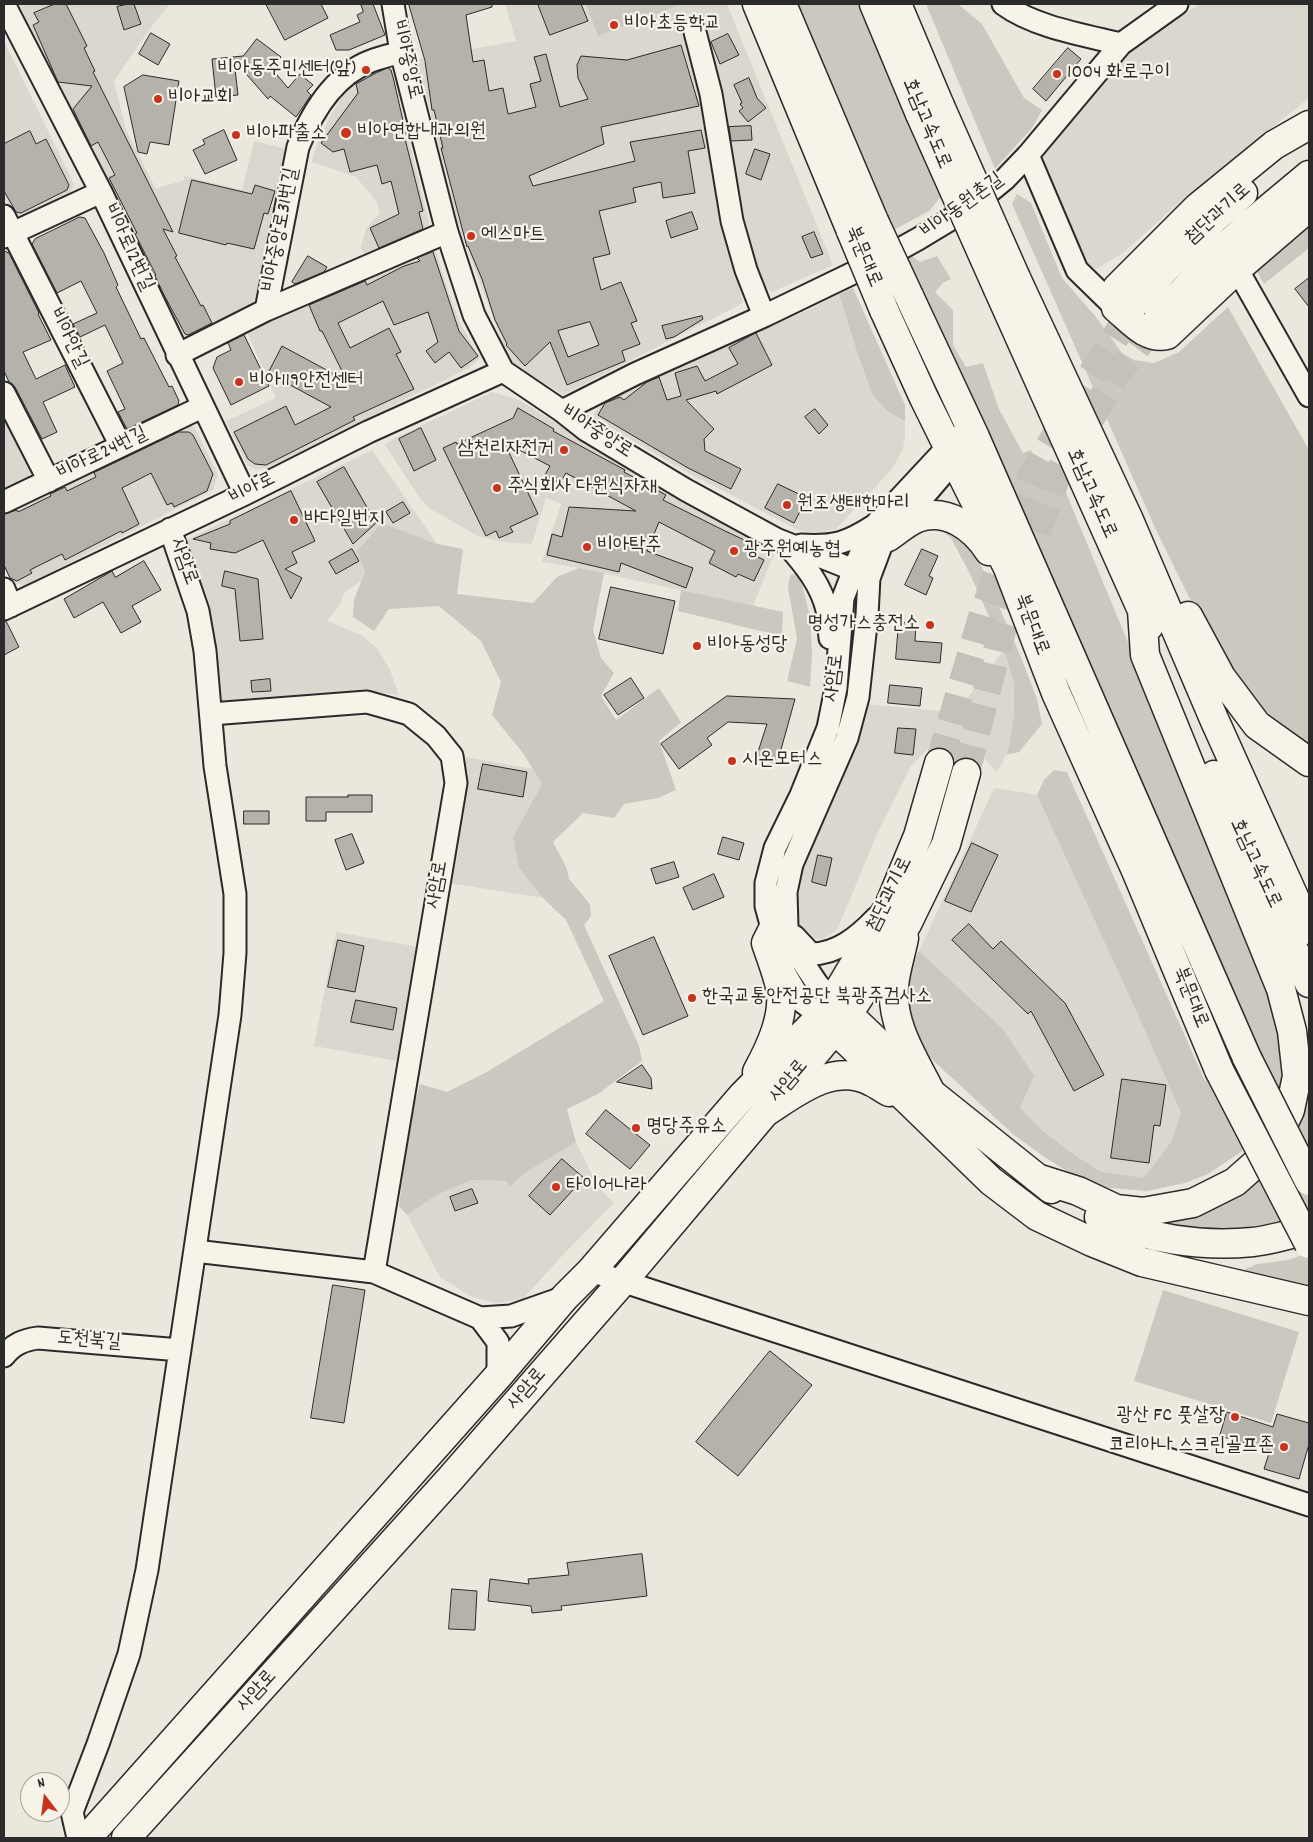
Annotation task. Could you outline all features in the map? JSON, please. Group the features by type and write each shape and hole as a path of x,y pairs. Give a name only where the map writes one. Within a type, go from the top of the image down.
{"main road":[{"name":"북문대로","path":"757,4 863,226 909,296 972,430 1247,1058 1309,1181"},
{"name":"북문대로","path":"782,4 863,226 884,310 951,454 1008,568 1056,693 1134,864 1218,1070 1309,1245"},
{"name":"호남고속도로","path":"874,4 930,110 1007,283 1142,610 1222,794 1309,983"},
{"name":"호남고속도로","path":"897,4 930,110"},
{"path":"1309,125 1274,144 1198,207 1117,288 1114,296 1137,310 1148,334 1157,336 1167,335 1237,269 1309,207"},
{"name":"첨단과기로","path":"1137,310 1161,272 1187,244 1220,213 1309,137"},
{"name":"첨단과기로","path":"1137,310 1212,259 1309,175"},
{"name":"호남고속도로","path":"1007,283 1129,520 1214,719 1309,930"},
{"path":"881,531 918,518 936,516 953,519 968,526 981,538 991,554 1008,568"},
{"path":"1129,520 1164,565 1193,628 1221,677 1257,725 1309,762"},
{"path":"1037,1178 1078,1192 1116,1209 1143,1212 1193,1204 1235,1182 1271,1150 1290,1110 1297,1076 1292,1031 1281,989 1145,654 1142,610"},
{"name":"첨단과기로","path":"898,915 938,763"},
{"name":"첨단과기로","path":"898,915 946,844 966,773"},
{"path":"898,915 894,987 895,1012 923,1101"},
{"name":"사암로","path":"126,1838 451,1478 623,1281 764,1113 834,1015 898,915"},
{"path":"743,1095 767,1052 779,1016 780,988 766,943 779,929"},
{"path":"834,1015 923,1101 991,1181 1037,1216 1092,1242 1142,1262 1309,1301"},
{"name":"사암로","path":"87,1838 498,1376 565,1297 591,1271 743,1095 834,1015"},
{"path":"764,1113 808,1085 823,1078 847,1075 871,1081 923,1101 1037,1178 1073,1206 1116,1225 1164,1238 1212,1243 1254,1242 1309,1229"},
{"path":"1092,1242 1193,1258 1265,1256 1292,1251 1309,1245"}],"street":[{"name":"비아로12번길","path":"4,4 100,192 245,494"},
{"name":"비아중앙로","path":"393,4 401,52 447,232 474,315 503,370 586,430 686,490 786,544 854,570"},
{"path":"1003,4 1065,31 1121,44"},
{"name":"비아동원촌길","path":"562,411 634,374 764,316 880,260 971,207 1005,179 1028,155 1121,44 1176,4"},
{"path":"694,32 711,94 732,221 746,270 764,316"},
{"name":"비아중앙로31번길","path":"266,310 298,147 305,130 324,98 350,72 370,61 401,52"},
{"path":"1028,155 1077,270 1137,310"},
{"name":"비아안길","path":"100,192 7,229 121,446"},
{"path":"177,355 266,310 447,232"},
{"path":"1237,269 1309,396"},
{"name":"비아로","path":"6,601 170,529 245,494 368,432 503,370"},
{"path":"4,392 49,481"},
{"name":"비아로24번길","path":"4,502 202,407"},
{"name":"사암로","path":"898,915 865,929 834,950 822,954 811,954 779,929 766,906 766,883 775,848 801,795 828,728 836,688 843,598 854,570 881,531 972,430"},
{"name":"사암로","path":"78,1838 72,1812 98,1744 128,1654 147,1570 230,1014 235,894 216,766 205,651 198,611 170,529"},
{"path":"786,544 827,546 881,531"},
{"name":"사암로","path":"834,1015 801,1000 784,972 779,929 792,864 847,738 856,705 867,616 869,578 882,546 881,531"},
{"path":"786,544 809,571 828,611 836,688"},
{"name":"사암로","path":"211,714 367,702 409,714 436,736 452,756 456,783 374,1272"},
{"name":"사암로","path":"195,1251 374,1272 480,1318 511,1316 565,1297"},
{"path":"591,1271 1309,1505"},
{"name":"사암로","path":"480,1318 498,1342 498,1376"},
{"name":"도천북길","path":"4,1356 17,1343 38,1338 180,1350"}],"shaded area":[{"path":"19,4 170,4 152,26 114,81 126,130 156,189 183,181 185,176 242,190 254,141 287,149 257,296 247,313 194,338 182,336"},
{"path":"505,4 727,4 833,265 772,292 756,280 707,104 726,225 726,243 738,279 743,303 563,395 510,361 460,231 417,59 516,41"},
{"path":"586,4 682,4 598,36"},
{"path":"794,4 863,4 944,193 929,211 890,232"},
{"path":"926,4 958,4 982,24 1024,98 1042,110 1032,128 995,169"},
{"path":"1199,4 1309,4 1309,98 1189,194 1123,253 1086,275 1039,156 1131,50"},
{"path":"4,41 74,184 71,193 22,216 13,214 4,196"},
{"path":"388,65 392,69 430,227 421,234 366,260 361,247 366,228 380,213 376,201 356,177 312,162 331,114 355,77"},
{"path":"1017,194 1031,203 1062,278 1096,317 1122,353 1134,360 1154,363 1179,352 1228,307 1309,450 1309,743 1253,702 1212,644 1156,530 1012,204"},
{"path":"1309,222 1309,248 1264,284 1255,268"},
{"path":"433,242 461,325 480,358 469,368 267,468 255,469 247,465 226,421 276,398 247,332"},
{"path":"911,255 920,262 937,256 951,279 943,283 935,292 953,310 953,345 966,367 983,363 999,409 1023,453 1031,450 1043,486 1062,483 1274,999 1284,1067 1279,1091 1250,1141 1241,1152 1208,1174 1185,1183 1147,1191 1110,1188 1081,1180 1014,1135 913,1042 900,983 919,951 1002,1028 1034,1076 1020,1108 1043,1131 1066,1149 1101,1172 1144,1178 1171,1142 1181,1113 1037,795 1044,780 1054,770 1067,772 1205,1081 1260,1055 903,259"},
{"path":"853,288 905,405 905,421 887,411 872,394 839,294"},
{"path":"839,294 872,394 887,411 905,421 905,436 903,449 892,469 836,529 816,534 796,529 681,469 594,418 594,413 604,402 657,375 809,310"},
{"path":"492,392 519,400 605,453 770,545 774,554 753,606 579,568 542,562 561,504 546,498 532,544 503,542 478,536 429,508 419,497 385,445 395,438"},
{"path":"4,411 32,467 27,483 4,495"},
{"path":"189,424 195,428 218,474 213,490 24,586 10,581 4,568 4,512"},
{"path":"372,450 437,544 382,524 361,581 344,593 341,603 327,621 361,635 377,648 390,670 399,695 368,691 221,702 216,694 182,542"},
{"path":"382,523 437,544 463,549 457,594 533,603 557,577 579,568 604,573 593,630 601,658 614,673 601,696 616,720 659,688 681,722 659,741 676,790 658,798 624,804 614,818 583,813 553,842 567,869 569,879 590,904 591,916 584,925 639,1046 642,1061 598,1094 567,1109 576,1142 525,1173 510,1187 506,1181 471,1180 437,1195 407,1215 399,1206 411,1116 420,1084 447,1092 485,1073 604,1001 566,920 543,898 519,868 513,837 542,784 523,753 492,715 501,682 481,641 439,606 389,609 374,631 353,617 354,600 365,571 357,551"},
{"path":"949,524 970,540 1037,699 1042,724 1019,752 1006,755 1014,714 1014,683 1004,650 969,572 951,538 945,533"},
{"path":"799,573 810,616 812,653 810,687 787,681 797,639 788,587 790,575"},
{"path":"681,590 783,612 782,636 678,611"},
{"path":"1004,650 1014,683 1014,714 1009,746 1002,764 996,772 985,759 966,747 935,741 911,766 878,832 837,930 822,939 810,938 800,928 794,880 808,841 846,768 866,704 949,712 969,696"},
{"path":"466,757 533,769 542,784 513,837 519,868 543,898 449,883"},
{"path":"994,788 1037,795 1181,1113 1171,1142 1144,1179 1101,1172 1043,1131 1020,1108 1002,1028 919,951"},
{"path":"336,932 419,947 398,1061 314,1046"},
{"path":"1309,1062 1309,1214 1272,1225 1201,1231 1151,1223 1250,1179"},
{"path":"576,1142 598,1187 614,1203 523,1299 496,1303 472,1297 440,1277 407,1215 437,1195 471,1180 506,1181 511,1187 525,1173"},
{"path":"1309,1253 1309,1289 1271,1276 1247,1273 1245,1269 1257,1264 1288,1260"},
{"path":"1163,1290 1299,1332 1271,1423 1134,1381"}],"building":[{"path":"55,4 66,4 87,46 84,48 95,71 93,72 173,232 163,229 177,256 175,257 212,323 188,335 185,334 164,295 135,234 137,233 109,178 115,175 98,142 91,146 73,109 92,86 58,82 33,25 39,22 34,13"},
{"path":"134,4 141,24 124,30 117,7"},
{"path":"266,4 321,4 328,18 285,40"},
{"path":"361,4 373,4 385,35 349,50 336,50 330,35 360,22 357,15 363,12"},
{"path":"409,4 492,4 492,7 466,15 473,62 484,60 489,91 503,88 508,114 536,107 530,84 541,81 534,57 546,54 560,107 588,99 578,78 577,65 581,56 627,60 681,45 699,106 601,127 604,144 529,176 533,186 635,161 630,142 701,130 705,148 688,151 695,193 663,198 661,182 633,188 636,202 599,211 610,254 593,258 601,290 621,282 637,321 631,323 640,344 622,351 625,361 567,385 550,342 525,366 506,345 495,320 482,279 467,247 441,148 443,148 434,110 432,110 425,61","holes":["590,322 599,345 568,357 558,331"]},
{"path":"538,4 581,4 588,21 550,35"},
{"path":"151,33 170,44 158,65 139,54"},
{"path":"728,34 739,55 720,64 711,42"},
{"path":"257,39 281,57 272,69 288,88 300,74 313,85 307,91 311,95 296,117 270,96 268,99 234,60 238,95 216,97 212,59 243,56"},
{"name":"1004 화로구이","path":"1068,48 1081,59 1046,101 1033,89"},
{"path":"388,68 391,70 394,81 406,134 404,135 423,211 419,212 423,229 379,248 370,228 399,214 391,181 382,184 377,165 350,172 344,149 333,152 321,143 358,93 356,84"},
{"path":"143,75 179,81 169,145 150,142 147,154 138,152 124,87"},
{"path":"749,78 757,98 766,108 748,122 739,111 743,108 734,85"},
{"path":"751,126 752,140 731,141 729,127"},
{"path":"224,130 237,160 205,174 193,150 205,144 203,140"},
{"path":"30,131 36,144 46,139 69,185 67,190 21,213 16,212 4,191 4,144"},
{"path":"755,149 770,154 761,180 746,174"},
{"path":"192,180 252,194 255,185 275,191 268,214 264,213 254,249 227,243 226,245 179,233"},
{"path":"692,212 698,229 671,238 666,221"},
{"path":"80,217 85,218 104,253 118,285 116,287 141,339 144,338 169,387 172,386 179,401 178,405 127,429 118,412 125,409 107,371 123,363 105,325 80,337 73,324 97,313 81,281 57,293 32,244 35,239"},
{"path":"814,232 823,254 811,258 802,237"},
{"path":"4,251 9,253 51,340 23,352 36,379 65,365 75,387 43,402 57,432 42,439 15,387 9,382 4,371"},
{"path":"433,252 459,331 478,356 461,368 449,352 435,363 426,351 438,342 428,312 394,325 383,301 338,323 350,348 389,328 401,352 396,354 414,389 353,417 355,420 266,465 255,464 248,459 234,432 286,406 295,425 331,407 268,373 282,346 347,381 322,331 320,331 309,305 365,281 367,285 404,266 420,261 417,258"},
{"path":"308,256 327,267 324,272 295,284 292,282"},
{"path":"1309,278 1309,307 1295,289"},
{"path":"702,316 703,319 674,337 666,339 662,326"},
{"path":"756,333 772,365 717,394 716,391 686,400 714,429 704,439 705,451 741,469 731,489 688,468 598,415 605,403 620,397 624,400 647,382 659,377 667,400 681,396 675,373 697,366 705,381 738,364 729,348"},
{"path":"244,335 269,386 231,405 213,368 217,357 231,350 228,343"},
{"path":"518,408 554,429 553,431 625,470 624,472 666,495 663,500 753,544 748,552 764,560 754,581 738,574 736,577 709,563 715,551 659,522 647,551 693,568 686,588 621,563 619,572 547,555 552,534 562,537 569,507 636,511 566,473 560,483 545,475 550,466 504,442 538,514 510,527 513,532 499,538 496,531 486,536 443,448 456,442 457,444 513,418"},
{"path":"815,409 828,425 819,434 805,417"},
{"path":"421,428 436,460 414,471 399,439"},
{"path":"179,432 189,432 193,435 213,474 207,491 174,507 172,503 167,505 151,473 122,488 139,524 122,533 121,531 65,560 62,554 30,570 32,573 17,581 10,578 4,565 4,514 17,510 18,512 65,487 67,491 96,477 94,473"},
{"path":"344,467 376,523 353,544 317,482"},
{"path":"778,484 807,498 794,523 765,508"},
{"path":"291,491 315,541 292,552 297,563 285,569 302,578 291,599 263,540 235,553 210,549 211,543 193,539 230,524 230,521"},
{"path":"403,502 410,513 393,523 386,512"},
{"path":"352,549 359,561 336,574 329,562"},
{"path":"922,549 938,556 929,576 933,578 926,595 905,585"},
{"path":"144,561 161,590 132,606 141,622 121,633 103,602 74,618 64,599 112,571 115,577"},
{"path":"225,571 258,579 263,639 240,641 235,589 222,586"},
{"path":"611,587 675,601 663,654 599,639"},
{"path":"4,621 6,621 19,647 4,655"},
{"path":"899,622 916,623 915,641 942,643 940,663 896,659"},
{"path":"631,678 644,698 618,715 604,695"},
{"path":"270,679 271,691 252,692 251,681"},
{"path":"890,685 922,688 920,706 888,703"},
{"path":"727,696 795,699 777,764 756,758 767,724 728,722 707,738 712,745 679,769 661,744"},
{"path":"898,728 916,729 913,755 895,753"},
{"path":"483,764 527,772 523,797 478,789"},
{"path":"348,795 372,795 372,812 326,812 326,821 306,821 306,797 348,797"},
{"path":"244,811 269,811 269,824 244,824"},
{"path":"352,834 364,863 346,870 335,840"},
{"path":"723,837 744,843 739,860 718,854"},
{"path":"972,843 998,855 971,912 945,901"},
{"path":"818,855 832,858 826,886 812,882"},
{"path":"674,862 679,877 656,884 651,869"},
{"path":"714,874 724,897 693,910 683,888"},
{"path":"969,924 993,949 1001,941 1065,1003 1104,1075 1074,1091 1031,1011 1028,1014 952,940"},
{"path":"654,937 688,1016 643,1035 609,956"},
{"path":"338,940 364,946 355,992 328,987"},
{"path":"356,1000 397,1008 393,1030 351,1022"},
{"path":"642,1065 651,1078 652,1089 617,1082"},
{"path":"1122,1079 1166,1085 1160,1126 1154,1125 1149,1163 1111,1158"},
{"path":"606,1110 650,1145 630,1169 586,1134"},
{"name":"타이어나라","path":"562,1159 584,1178 550,1215 529,1196"},
{"path":"472,1189 478,1203 455,1211 450,1197"},
{"path":"333,1285 365,1290 344,1423 311,1418"},
{"path":"770,1351 812,1385 738,1476 696,1442"},
{"name":"코리아나 스크린골프존","path":"1227,1412 1273,1427 1277,1414 1309,1423 1309,1444 1299,1479 1264,1469 1270,1450 1220,1436"},
{"path":"642,1554 647,1596 561,1606 562,1610 532,1613 531,1606 488,1601 490,1579 529,1584 528,1579 569,1575 567,1563"},
{"path":"452,1589 477,1591 475,1630 449,1629"}],"tunnel":[{"path":"939,763 983,614 1033,474 1090,377 1138,301"},
{"path":"966,773 1006,615 1057,476 1114,378 1158,319"}],"place":[{"name":"비아초등학교","path":"614,25"},
{"name":"비아동주민센터(앞)","path":"366,70"},
{"name":"1004 화로구이","path":"1057,74"},
{"name":"비아교회","path":"158,99"},
{"name":"비아연합내과의원","path":"346,133"},
{"name":"비아파출소","path":"236,135"},
{"name":"에스마트","path":"471,236"},
{"name":"비아119안전센터","path":"239,382"},
{"name":"삼천리자전거","path":"564,450"},
{"name":"주식회사 다원식자재","path":"497,488"},
{"name":"원조생태한마리","path":"787,505"},
{"name":"바다일번지","path":"294,520"},
{"name":"비아탁주","path":"587,547"},
{"name":"광주원예농협","path":"734,551"},
{"name":"명성가스충전소","path":"930,625"},
{"name":"비아동성당","path":"697,646"},
{"name":"시온모터스","path":"732,761"},
{"name":"한국교통안전공단 북광주검사소","path":"692,998"},
{"name":"명당주유소","path":"636,1128"},
{"name":"타이어나라","path":"556,1187"},
{"name":"광산 FC 풋살장","path":"1235,1417"},
{"name":"코리아나 스크린골프존","path":"1284,1447"}]}
